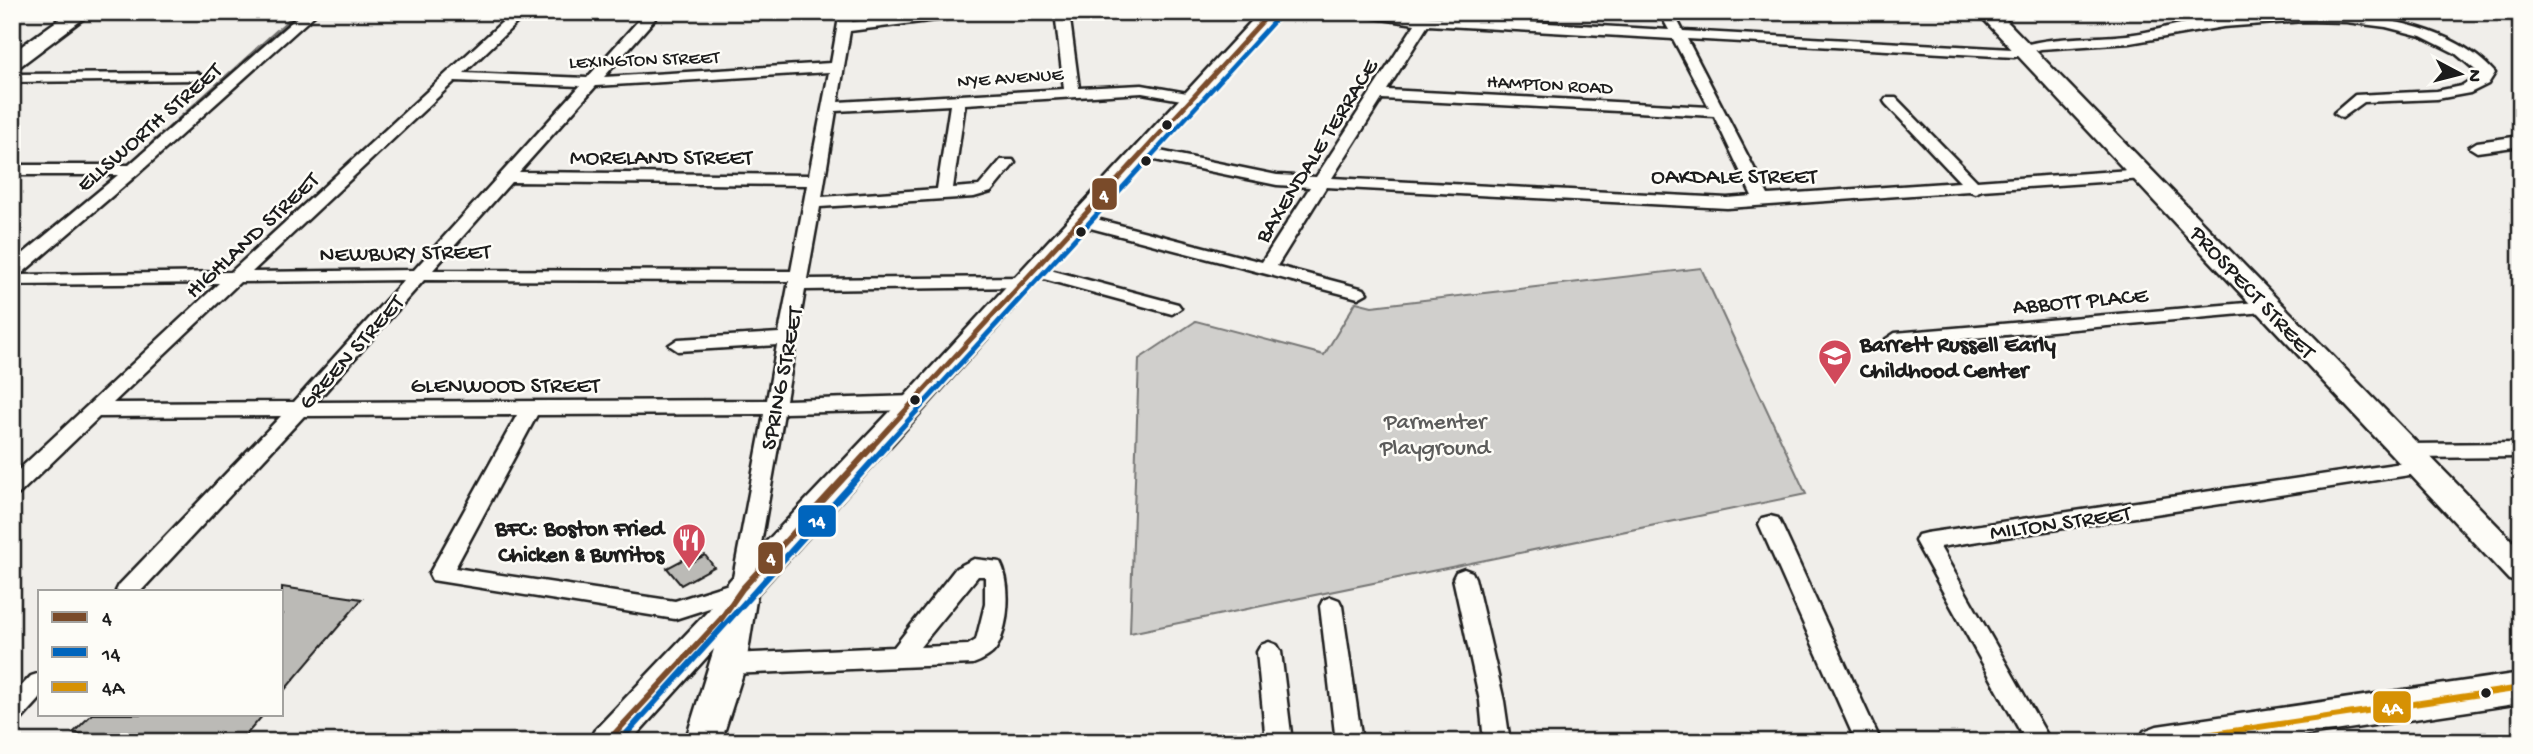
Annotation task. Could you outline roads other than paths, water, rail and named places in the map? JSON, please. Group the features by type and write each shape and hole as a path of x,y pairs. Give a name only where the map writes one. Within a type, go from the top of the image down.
{"street":[{"path":"12,63 82,12"},
{"name":"ELLSWORTH STREET","path":"12,272 133,170 311,12"},
{"name":"HIGHLAND STREET","path":"12,489 521,12"},
{"name":"GREEN STREET","path":"128,590 298,410 654,12"},
{"path":"847,20 968,12"},
{"path":"1062,12 1072,91"},
{"path":"1233,12 1269,15"},
{"path":"1362,12 1424,20 2014,53 2036,46 2132,39 2208,25 2323,17 2368,20 2425,33 2473,56 2488,73 2483,81 2465,90 2360,98 2342,113"},
{"path":"1665,12 1719,112 1763,202"},
{"name":"PROSPECT STREET","path":"1987,12 2521,570"},
{"path":"607,742 721,619 742,589 915,404 1269,15"},
{"name":"SPRING STREET","path":"703,742 729,664 786,339 847,20"},
{"name":"BAXENDALE TERRACE","path":"1266,269 1424,20"},
{"name":"LEXINGTON STREET","path":"452,77 589,82 837,67"},
{"path":"12,78 197,77"},
{"name":"NYE AVENUE","path":"830,107 1142,89 1193,98"},
{"name":"HAMPTON ROAD","path":"1378,93 1719,112"},
{"path":"944,194 958,99"},
{"path":"1891,101 1975,188"},
{"path":"2477,147 2521,141"},
{"path":"1145,153 1277,180 1323,182"},
{"path":"813,202 944,194 985,188 1007,163"},
{"path":"12,170 133,170"},
{"name":"OAKDALE STREET","path":"1323,182 1692,202 1763,202 2144,174"},
{"name":"MORELAND STREET","path":"506,177 816,180"},
{"path":"1081,220 1358,292"},
{"name":"NEWBURY STREET","path":"12,280 418,275 798,280 1030,276 1172,308"},
{"name":"ABBOTT PLACE","path":"1895,339 2269,307"},
{"path":"678,345 786,339"},
{"name":"GLENWOOD STREET","path":"95,410 530,409 915,404"},
{"path":"530,409 440,574 675,610 742,589"},
{"path":"2414,459 2521,450"},
{"name":"MILTON STREET","path":"2039,742 1926,541 2414,459"},
{"path":"1770,524 1869,742"},
{"path":"729,664 901,657 973,654 986,645 996,604 996,576 992,568 974,567 964,574 914,636 901,657"},
{"path":"1464,578 1492,701 1497,742"},
{"path":"1331,606 1349,742"},
{"path":"1269,652 1279,742"},
{"path":"12,713 38,685"},
{"path":"2157,742 2521,688"}],"waterway":[{"path":"153,143 299,12"}],"place":[{"name":"Barrett Russell Early Childhood Center","path":"1835,386"},
{"name":"BFC: Boston Fried Chicken & Burritos","path":"689,570"}],"park label":[{"name":"Parmenter Playground","path":"1435,433"}]}
